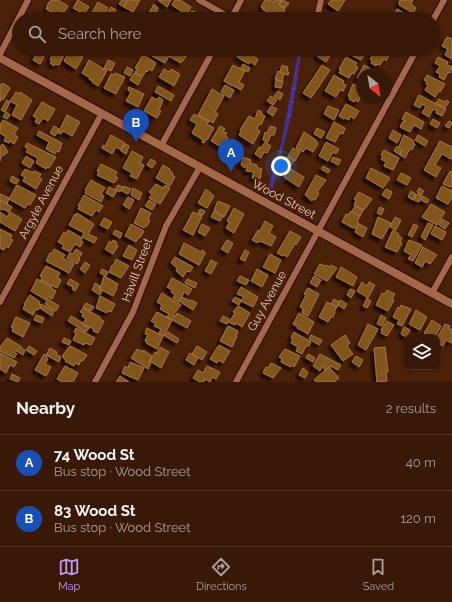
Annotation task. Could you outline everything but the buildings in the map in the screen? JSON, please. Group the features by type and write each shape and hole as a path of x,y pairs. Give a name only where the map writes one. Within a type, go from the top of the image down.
{"street":[{"path":"22,12 28,0"},
{"path":"199,0 219,12"},
{"path":"235,12 241,0"},
{"path":"318,12 321,0"},
{"path":"437,12 444,0"},
{"path":"0,54 12,31"},
{"path":"161,146 210,56"},
{"name":"Guy Avenue","path":"236,382 413,56"},
{"name":"Wood Street","path":"0,58 452,304"},
{"name":"Argyle Avenue","path":"0,302 102,113"},
{"name":"Havill Street","path":"95,382 134,312 166,226 200,167"},
{"path":"432,293 452,256"}],"water":[{"path":"298,56 301,56 292,112 272,192 268,190 281,144"}],"place":[{"name":"83 Wood St","path":"136,142"},
{"name":"74 Wood St","path":"231,172"}]}
